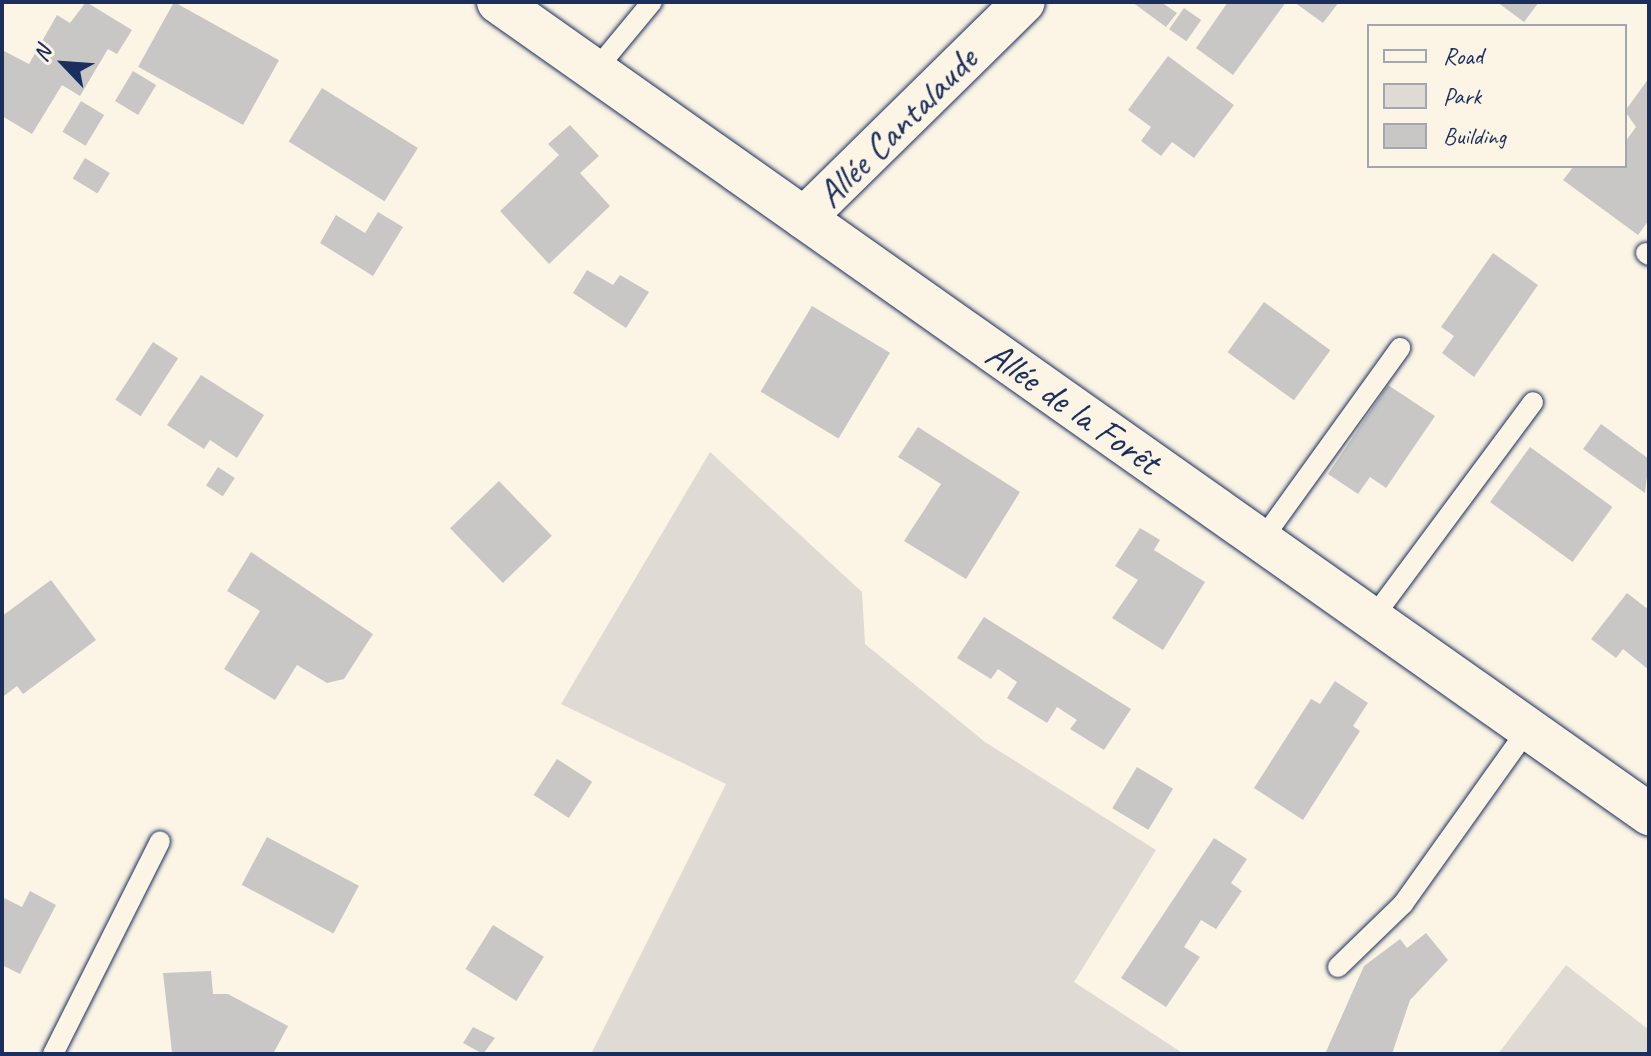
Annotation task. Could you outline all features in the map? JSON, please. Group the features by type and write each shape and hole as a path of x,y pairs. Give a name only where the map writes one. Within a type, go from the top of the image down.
{"street":[{"name":"Allée Cantalaude","path":"804,218 1024,2"},
{"name":"Allée de la Forêt","path":"509,5 594,72 1649,814"}],"lane":[{"path":"594,72 652,2"},
{"path":"1261,541 1400,348"},
{"path":"1372,619 1533,402"},
{"path":"1338,967 1403,904 1528,729"},
{"path":"53,1054 160,841"}],"green space":[{"path":"710,452 862,592 865,644 985,742 1156,850 1074,982 1184,1054 591,1054 726,784 561,704"},
{"path":"1566,965 1649,1030 1649,1054 1498,1054"}],"building":[{"path":"86,2 132,30 117,54 108,49 80,96 62,85 32,134 2,116 2,50 29,64 57,15 70,23"},
{"path":"174,2 279,60 243,125 138,67"},
{"path":"1132,2 1161,2 1177,13 1166,27"},
{"path":"1228,2 1286,2 1233,75 1196,48"},
{"path":"1294,2 1339,2 1323,23"},
{"path":"1497,2 1539,2 1524,22"},
{"path":"1184,8 1201,20 1186,41 1169,29"},
{"path":"1168,56 1234,105 1194,158 1172,142 1161,156 1141,141 1151,127 1128,110"},
{"path":"133,71 156,85 138,115 115,101"},
{"path":"1649,78 1649,220 1638,235 1563,180 1572,168 1627,168 1627,139 1636,127 1627,114 1627,108"},
{"path":"322,88 418,148 384,201 289,141"},
{"path":"81,101 104,115 86,146 62,132"},
{"path":"570,125 599,156 580,173 610,206 549,264 500,211 559,155 548,144"},
{"path":"85,158 110,173 97,194 73,179"},
{"path":"378,212 403,227 373,276 320,243 336,215 365,233"},
{"path":"1493,253 1538,285 1474,377 1442,353 1454,336 1441,327"},
{"path":"587,270 613,285 620,275 649,292 626,328 573,293"},
{"path":"1264,302 1330,350 1294,400 1228,352"},
{"path":"812,306 890,353 838,439 760,392"},
{"path":"153,342 178,358 141,416 115,400"},
{"path":"201,375 264,415 237,458 210,440 204,449 167,425"},
{"path":"1388,385 1435,416 1386,488 1370,477 1358,494 1328,474"},
{"path":"1601,424 1649,459 1645,493 1583,449"},
{"path":"918,427 1020,492 966,579 904,541 941,484 898,457"},
{"path":"1530,447 1613,507 1573,562 1490,502"},
{"path":"218,467 235,478 223,496 206,485"},
{"path":"499,481 552,536 503,583 450,528"},
{"path":"1140,528 1160,540 1154,550 1205,582 1163,650 1112,618 1138,580 1115,566"},
{"path":"251,552 373,634 344,679 327,683 297,665 275,700 224,669 260,611 227,591"},
{"path":"51,580 96,640 23,694 17,686 4,696 2,616"},
{"path":"1627,593 1649,610 1649,670 1623,649 1616,658 1591,639"},
{"path":"984,617 1131,709 1104,750 1070,729 1077,720 1057,707 1047,723 1007,698 1017,682 998,669 991,679 957,658"},
{"path":"1335,681 1368,703 1353,726 1360,731 1303,820 1254,788 1311,699 1320,704"},
{"path":"557,759 592,782 569,818 534,795"},
{"path":"1137,767 1173,789 1148,830 1112,808"},
{"path":"267,837 359,886 333,934 242,885"},
{"path":"1214,838 1247,859 1231,883 1242,891 1216,929 1201,920 1184,947 1200,957 1166,1007 1121,978"},
{"path":"30,891 56,905 20,974 2,965 2,897 22,907"},
{"path":"493,925 544,957 516,1001 465,969"},
{"path":"1426,933 1448,960 1410,1000 1392,1054 1325,1054 1364,966 1400,939 1407,948"},
{"path":"211,971 213,994 228,994 288,1026 273,1054 172,1052 163,973"},
{"path":"473,1027 495,1038 483,1054 463,1043"}]}
